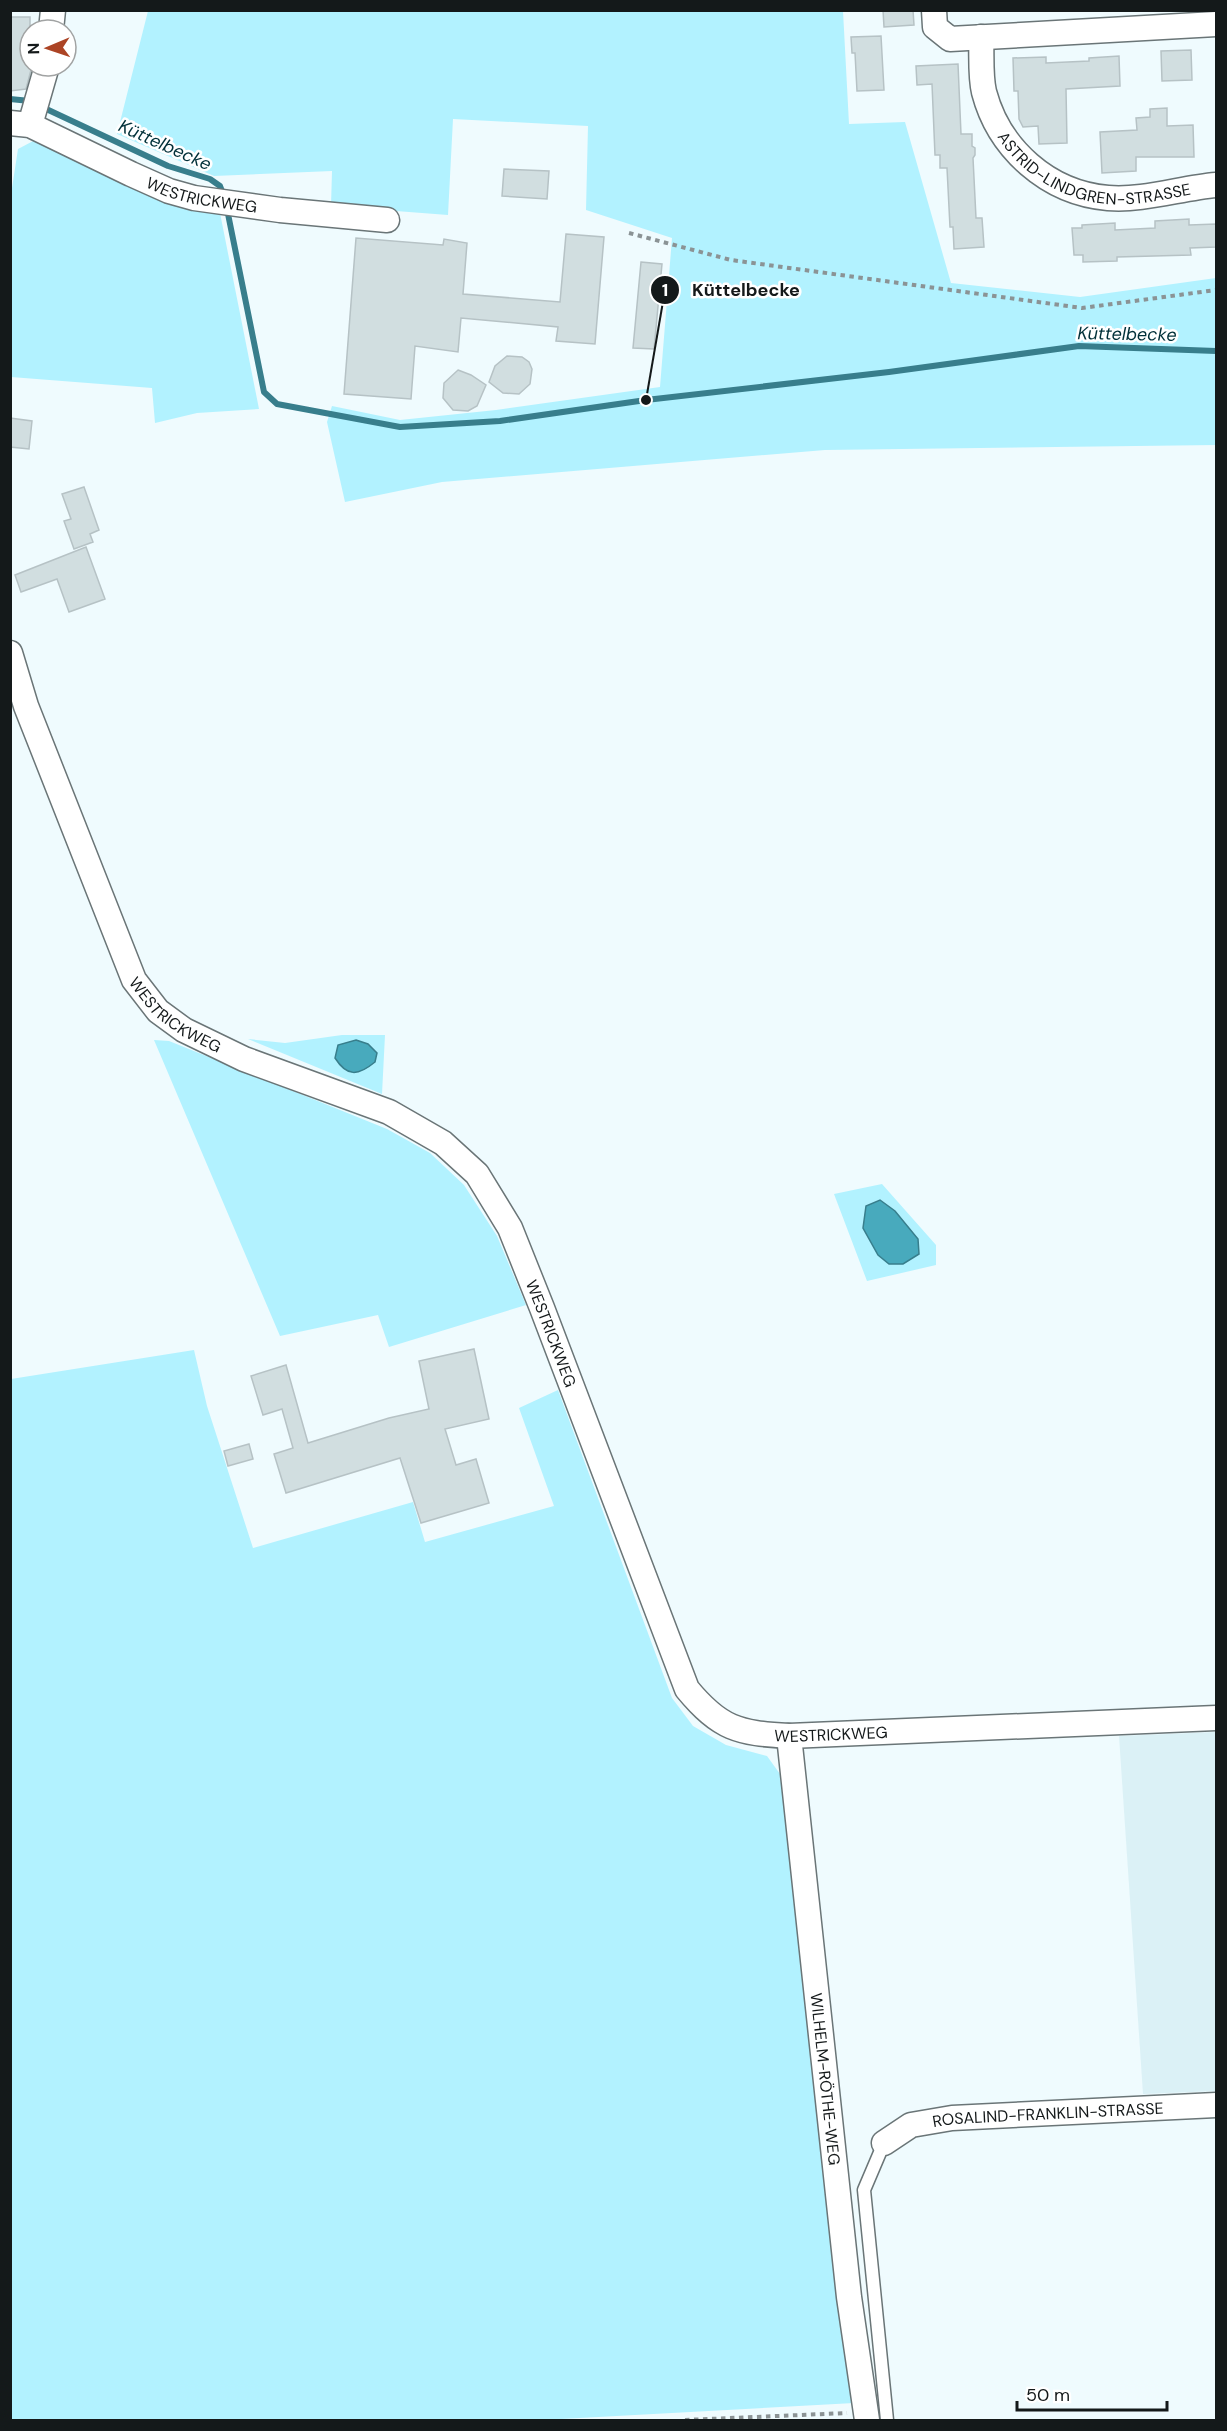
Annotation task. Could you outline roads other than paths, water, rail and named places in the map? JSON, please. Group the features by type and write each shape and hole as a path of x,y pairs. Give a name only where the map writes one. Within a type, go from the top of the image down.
{"street":[{"path":"934,10 935,27 950,39 1125,20 1216,24"},
{"name":"ASTRID-LINDGREN-STRASSE","path":"981,37 984,90 998,129 1028,165 1047,179 1088,195 1109,198 1137,197 1216,185"},
{"name":"WESTRICKWEG","path":"41,78 20,124 170,191 194,198 280,210 387,220"},
{"name":"WESTRICKWEG","path":"10,653 26,706 134,980 158,1011 184,1030 244,1059 389,1112 443,1143 477,1174 510,1228 687,1689 706,1712 733,1728 755,1734 789,1736 1216,1718"},
{"name":"WILHELM-RÖTHE-WEG","path":"789,1736 849,2296 873,2418"},
{"name":"ROSALIND-FRANKLIN-STRASSE","path":"884,2143 911,2125 952,2118 1216,2105"}],"lane":[{"path":"873,2418 864,2190 884,2143"}],"waterway":[{"name":"Küttelbecke","path":"10,99 30,101"},
{"name":"Küttelbecke","path":"42,107 168,166 210,179 220,186 224,196"},
{"name":"Küttelbecke","path":"227,209 264,392 277,404 400,427 500,421 646,400 889,372 1079,346 1216,351"}],"place":[{"name":"Küttelbecke","path":"646,400"}]}
